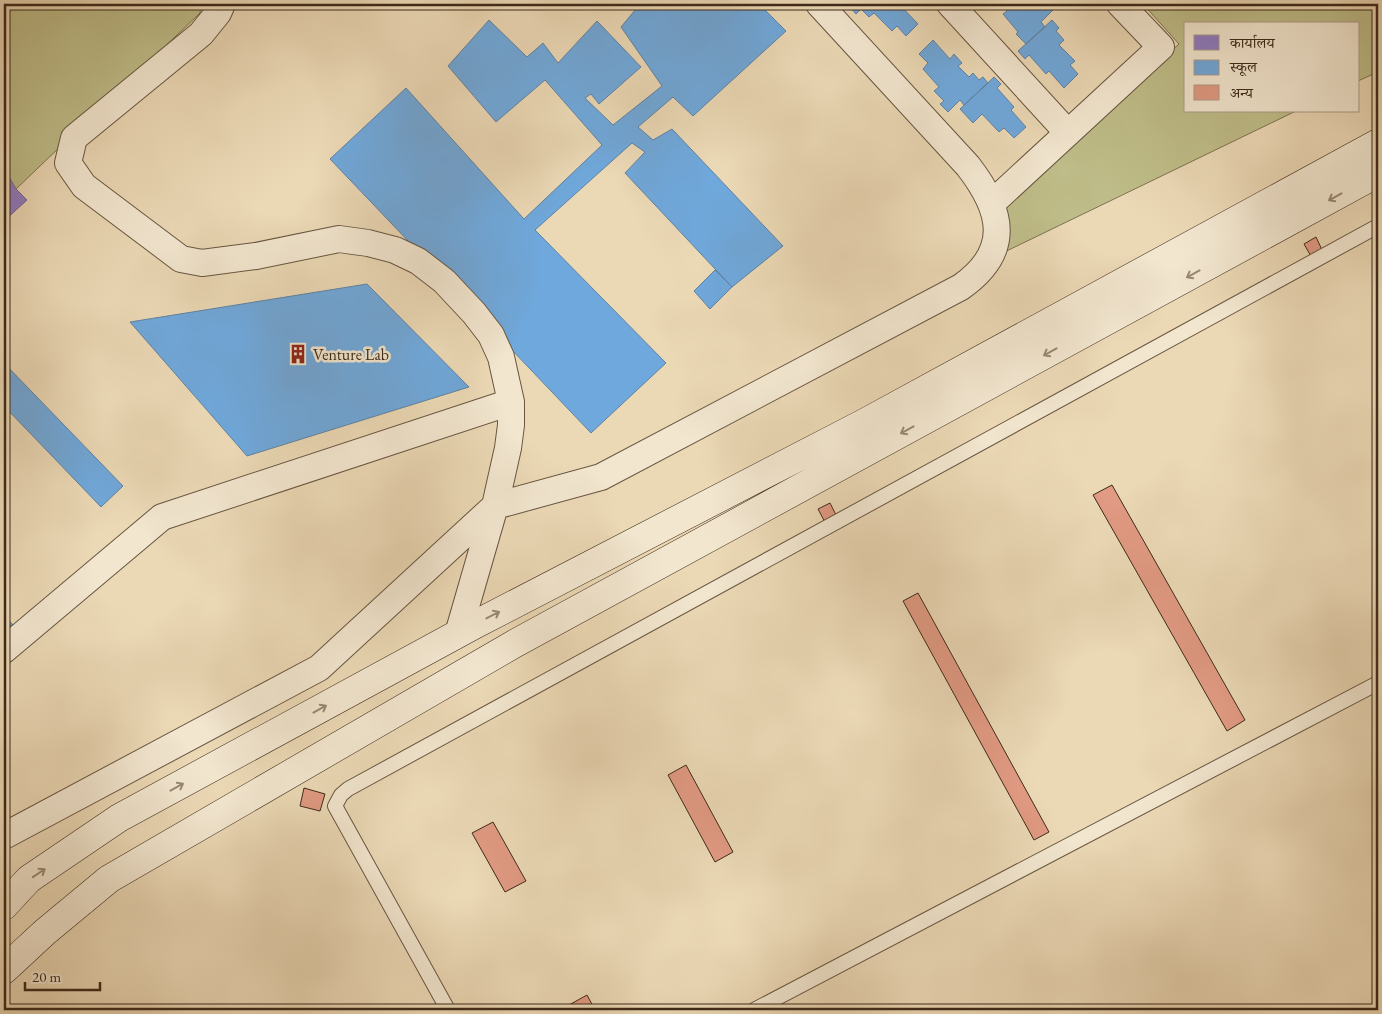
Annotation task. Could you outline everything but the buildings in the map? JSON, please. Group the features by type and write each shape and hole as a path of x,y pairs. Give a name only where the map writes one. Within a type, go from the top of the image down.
{"street":[{"path":"222,4 218,13 201,34 74,138 68,163 84,186 181,258 202,262 247,257 339,240 368,243 395,250 418,261 444,281 474,313 491,335 501,358 511,402 511,425 508,448 495,506 458,634"},
{"path":"4,836 319,668 495,506 601,477 960,287 976,276 990,259 998,237 997,221 984,186 968,166 819,4"},
{"path":"950,4 1068,133"},
{"path":"991,204 1161,47 1120,4"},
{"path":"4,906 29,879 119,818 458,634 864,423 1378,143"},
{"path":"4,970 45,932 109,878 514,644 1378,174"},
{"path":"4,650 162,517 511,402"}],"lane":[{"path":"448,1010 336,806 341,795 365,780 1378,226"},
{"path":"754,1010 1378,683"}],"shaded area":[{"path":"4,4 201,4 200,13 16,189 4,173"},
{"path":"1143,4 1378,4 1378,72 1360,80 1360,22 1184,22 1184,112 1294,112 990,259 996,200 1179,44"}],"place":[{"name":"Venture Lab","path":"298,354"}]}
